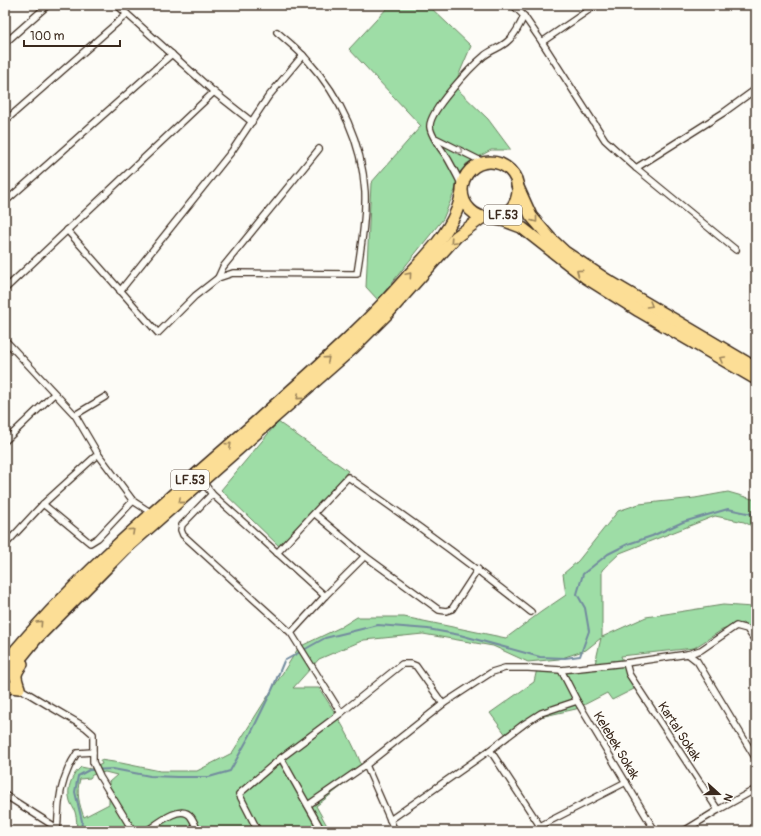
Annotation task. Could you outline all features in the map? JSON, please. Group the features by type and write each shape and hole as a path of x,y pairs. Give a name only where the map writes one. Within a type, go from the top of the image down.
{"highway":[{"name":"LF.53","path":"5,663 24,640 88,572 331,356 393,293 447,230 456,212 465,178 477,165 485,162 494,162 509,170 514,177 531,216 550,238 565,252 621,288 756,368"},
{"name":"LF.53","path":"5,677 35,640 125,549 348,353 389,312 456,237 487,218 499,217 512,208 518,193 517,185"},
{"name":"LF.53","path":"462,190 467,206 477,215 505,221 521,228 585,277 756,379"},
{"path":"5,690 11,687 19,688 16,672 23,662 125,549"}],"street":[{"path":"5,43 48,5"},
{"path":"117,5 214,92 252,122"},
{"path":"513,5 524,16 542,42 605,140 636,168 736,250"},
{"path":"542,42 596,5"},
{"path":"5,121 126,14"},
{"path":"462,190 449,161 430,129 430,122 434,114 459,80 485,54 499,48 510,40 519,28 524,16"},
{"path":"67,230 158,333 195,296 218,278 233,273 357,274 363,232 365,193 360,158 345,114 334,95 322,77 303,55 277,32"},
{"path":"5,202 172,54"},
{"path":"120,291 232,151 268,97 303,55"},
{"path":"636,168 756,89"},
{"path":"5,289 214,92"},
{"path":"435,138 485,162"},
{"path":"218,278 223,267 320,149"},
{"path":"6,342 75,415 98,454 133,501 152,514"},
{"path":"5,441 54,394"},
{"path":"75,415 105,397"},
{"path":"5,545 43,504 98,454"},
{"path":"277,553 348,477 436,538 478,569 531,612"},
{"path":"203,482 212,494 325,596"},
{"path":"212,494 182,525 181,530 183,535 293,636 341,713"},
{"path":"43,504 90,542 98,538 133,501"},
{"path":"315,514 365,556 439,610 446,612 452,609 478,569"},
{"path":"293,636 325,596 365,556"},
{"path":"308,806 366,765 443,704 492,672 505,668 561,670 688,654 701,650 736,626 747,629 756,642"},
{"path":"688,654 696,662 756,759"},
{"name":"Kartal Sokak","path":"626,663 629,674 718,810"},
{"path":"258,831 239,794 281,758 341,713 402,664 411,664 416,666 443,704"},
{"name":"Kelebek Sokak","path":"561,670 577,701 655,831"},
{"path":"19,688 85,727 93,734 93,762 100,777 133,831"},
{"path":"390,820 541,713 577,701"},
{"path":"490,750 540,826"},
{"path":"5,795 57,829 59,802 63,782 69,766 77,753 93,752"},
{"path":"281,758 322,831"},
{"path":"366,765 395,831"},
{"path":"534,831 540,826 626,782"},
{"path":"684,831 756,789"},
{"path":"147,831 171,815 182,812 191,816 198,831"}],"green space":[{"path":"390,5 428,5 471,46 454,86 488,119 511,150 491,150 466,164 443,219 378,300 366,287 371,183 421,126 349,49"},
{"path":"278,422 348,471 281,548 221,490"},
{"path":"728,492 756,500 756,528 744,522 715,516 620,553 602,570 602,637 646,617 723,605 753,607 756,610 756,637 743,623 722,630 694,648 621,656 634,689 612,700 607,693 576,709 540,717 509,739 490,713 534,682 537,669 595,664 601,638 586,650 559,659 528,662 493,646 423,634 364,640 319,659 293,688 319,688 350,739 363,770 316,806 330,831 76,831 76,817 70,801 69,787 75,774 81,767 91,769 102,764 100,760 160,771 197,771 232,753 299,647 341,627 357,617 404,617 506,638 566,595 563,574 578,561 618,511 639,504 695,498","holes":["105,772 117,775 109,782 109,804 84,817 78,789 80,779 90,778 92,775"]}],"waterway":[{"path":"81,831 82,821 75,792 78,776 89,770 113,769 150,776 177,777 209,777 230,771 250,735 272,690 284,661 325,638 378,625 428,629 460,635 540,657 565,658 580,656 589,631 585,608 577,594 583,574 608,554 628,544 652,536 683,522 728,509 756,516"}]}
